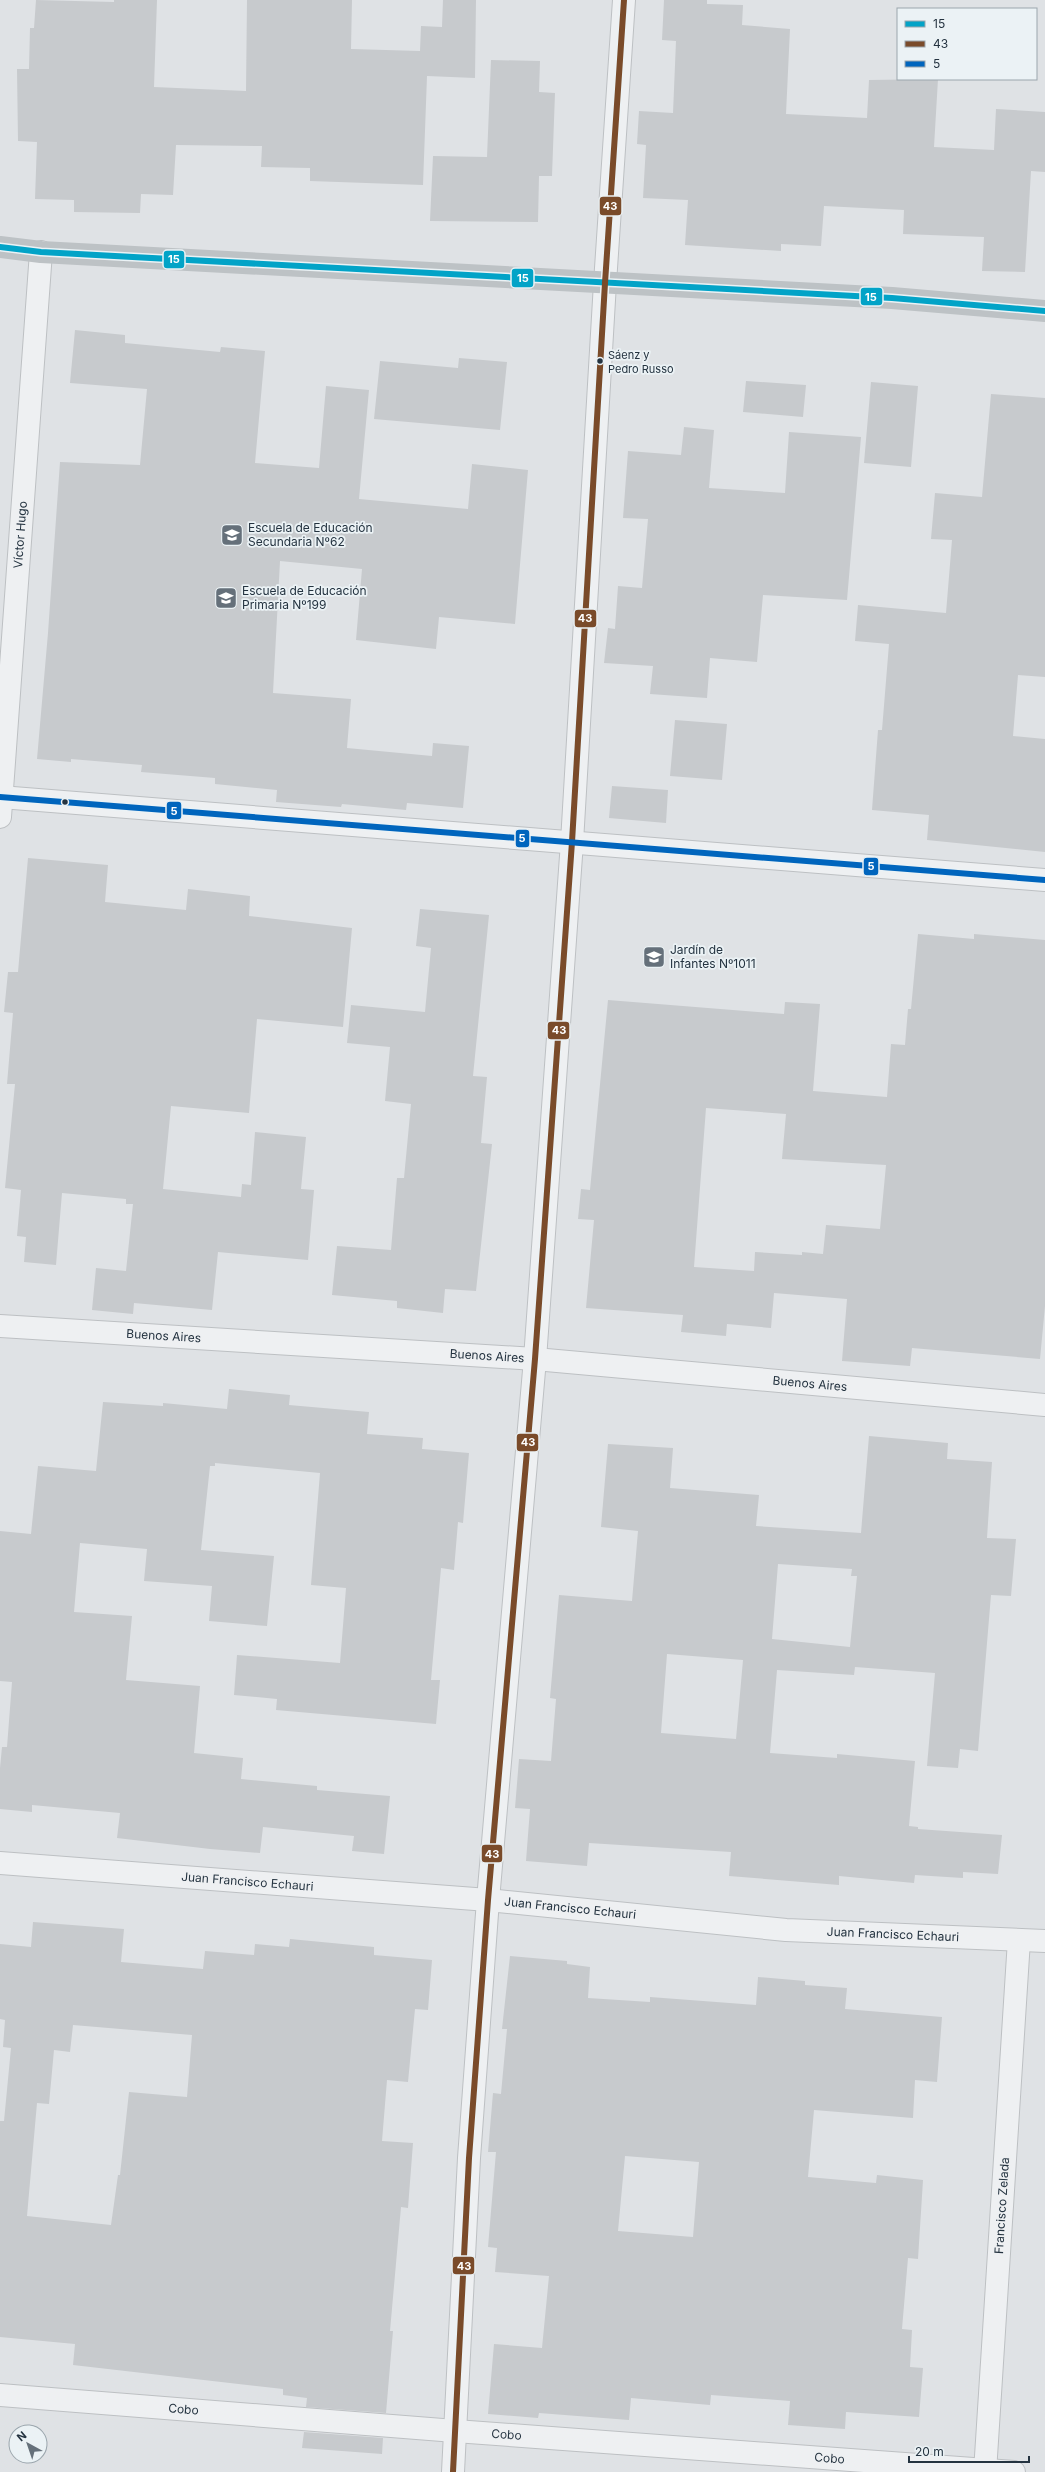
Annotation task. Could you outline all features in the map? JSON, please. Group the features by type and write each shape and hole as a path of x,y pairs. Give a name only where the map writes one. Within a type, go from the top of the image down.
{"street":[{"path":"453,2472 469,2158 488,1900 535,1359 572,842 605,283 624,0"},
{"path":"0,247 41,252 892,298 1045,311"},
{"name":"Víctor Hugo","path":"0,804 41,252"},
{"path":"0,804 572,842 1045,880"},
{"name":"Buenos Aires","path":"0,1326 535,1359 1045,1405"},
{"name":"Juan Francisco Echauri","path":"0,1863 488,1900 786,1930 1045,1941"},
{"name":"Francisco Zelada","path":"985,2471 1019,1940"},
{"name":"Cobo","path":"0,2394 455,2432 1014,2472"}],"building":[{"path":"36,0 114,2 114,0 157,0 154,87 246,91 247,0 352,0 351,49 420,51 421,26 442,27 443,0 476,0 475,78 427,76 423,185 310,181 310,168 261,167 262,146 176,145 173,195 141,194 140,213 74,212 74,200 35,199 37,142 18,141 17,69 29,69 30,28 34,28"},
{"path":"664,0 707,0 707,4 743,5 742,25 790,29 786,114 867,118 869,80 938,80 934,147 994,150 996,109 1045,112 1045,172 1031,171 1025,272 982,271 984,237 903,234 904,210 824,206 821,246 781,244 781,251 685,245 688,200 643,198 646,145 637,144 639,111 673,113 676,41 662,40"},
{"path":"491,60 540,61 539,92 555,93 552,176 539,176 538,222 430,221 433,156 487,157"},
{"path":"75,330 125,335 125,343 220,352 221,347 265,351 255,463 319,468 326,386 369,390 359,499 468,509 472,464 528,470 515,624 439,617 436,649 356,640 362,569 280,561 273,693 351,699 347,748 432,756 433,743 469,746 463,808 407,803 406,810 342,804 341,807 276,802 277,790 215,784 215,778 141,772 142,765 71,759 71,762 37,759 48,633 60,462 140,465 147,389 70,383"},
{"path":"459,358 507,362 500,430 374,419 380,361 458,368"},
{"path":"746,381 806,385 803,417 743,412"},
{"path":"871,382 918,386 911,467 864,463"},
{"path":"991,394 1045,398 1045,677 1018,675 1013,736 1045,739 1045,852 927,840 929,815 872,810 878,730 882,730 889,644 855,641 858,605 946,613 952,540 931,539 935,493 982,497"},
{"path":"684,427 714,430 709,488 785,493 789,432 861,437 847,600 763,595 757,662 710,658 707,698 650,694 653,666 604,663 608,628 615,629 618,586 642,588 648,519 623,518 628,451 681,455"},
{"path":"675,720 727,724 722,780 670,776"},
{"path":"612,786 668,790 666,823 609,818"},
{"path":"28,858 108,865 105,902 186,910 188,889 250,896 249,916 352,928 343,1027 257,1019 249,1113 171,1106 163,1189 241,1197 242,1184 251,1185 255,1132 306,1137 301,1189 314,1190 308,1260 218,1252 212,1310 134,1303 133,1314 92,1310 96,1268 126,1271 133,1204 126,1204 126,1199 62,1193 56,1265 24,1262 26,1237 17,1236 21,1190 5,1188 15,1084 7,1084 13,1013 4,1012 8,972 18,972"},
{"path":"420,909 489,915 473,1076 487,1077 481,1143 492,1144 476,1291 445,1289 443,1313 397,1308 397,1301 332,1295 337,1246 391,1250 397,1178 404,1178 411,1104 385,1101 390,1047 347,1043 351,1005 425,1012 431,948 416,946"},
{"path":"918,934 974,939 974,934 1045,940 1045,1306 1040,1359 912,1348 910,1366 842,1361 847,1299 774,1293 771,1328 727,1324 726,1336 681,1332 683,1315 586,1308 594,1220 578,1219 581,1189 590,1190 608,1000 784,1014 785,1002 820,1004 813,1091 887,1097 891,1044 905,1045 908,1009 911,1009","holes":["706,1108 786,1114 782,1159 886,1165 880,1229 826,1225 823,1254 802,1252 802,1255 755,1252 754,1271 694,1267"]},
{"path":"229,1389 290,1395 289,1405 369,1412 367,1434 423,1438 422,1449 469,1453 463,1523 458,1522 454,1570 441,1568 431,1680 440,1680 436,1724 276,1710 277,1699 234,1695 237,1655 340,1663 346,1588 311,1585 320,1473 215,1463 215,1466 210,1466 201,1550 274,1556 267,1626 209,1621 212,1586 144,1581 147,1549 80,1543 74,1612 132,1616 126,1680 200,1686 194,1753 243,1758 241,1779 317,1786 317,1790 390,1796 384,1854 352,1851 354,1836 263,1827 260,1853 210,1849 117,1838 120,1813 32,1805 32,1812 0,1809 0,1768 2,1747 7,1747 12,1682 0,1681 0,1531 31,1534 38,1466 96,1471 103,1402 163,1406 163,1403 227,1409"},
{"path":"869,1436 948,1443 947,1459 992,1462 987,1538 1016,1539 1011,1596 991,1595 978,1751 960,1749 958,1768 927,1766 935,1673 855,1667 854,1675 777,1670 770,1753 837,1758 837,1754 915,1761 909,1826 918,1827 918,1829 1002,1835 998,1874 963,1872 963,1878 915,1875 914,1883 839,1876 839,1885 729,1876 731,1852 589,1843 587,1866 526,1861 530,1809 515,1808 519,1759 551,1761 556,1699 550,1698 559,1595 632,1601 638,1531 601,1527 608,1444 673,1448 670,1488 759,1495 756,1526 861,1533","holes":["778,1564 852,1569 851,1576 857,1576 850,1647 772,1639","667,1654 743,1660 736,1739 661,1733"]},
{"path":"33,1922 124,1929 121,1962 203,1969 205,1951 254,1955 255,1944 289,1947 290,1939 374,1947 374,1955 432,1960 428,2010 415,2009 408,2082 387,2080 382,2141 413,2143 408,2208 401,2207 390,2331 393,2331 386,2413 306,2407 307,2398 283,2395 283,2389 73,2365 75,2344 0,2337 0,2121 4,2121 11,2048 3,2047 5,2020 0,2019 0,1944 31,1947","holes":["73,2025 192,2035 187,2097 129,2092 120,2175 118,2175 111,2225 27,2216 37,2103 49,2104 54,2050 70,2052"]},
{"path":"510,1956 567,1961 567,1964 590,1967 588,1998 650,2002 650,1997 756,2005 758,1977 805,1981 805,1985 847,1988 845,2009 942,2017 937,2082 915,2080 913,2118 814,2110 808,2177 876,2183 877,2175 923,2180 918,2259 908,2258 902,2329 912,2330 910,2367 923,2368 919,2417 846,2412 845,2429 788,2425 790,2401 711,2395 710,2405 631,2398 629,2420 539,2413 538,2418 488,2414 494,2344 542,2348 549,2276 495,2272 497,2248 488,2247 496,2152 488,2152 493,2093 501,2094 507,2029 502,2029","holes":["625,2156 699,2162 693,2237 618,2231"]},
{"path":"304,2432 383,2438 382,2454 302,2448"}],"transit line":[{"name":"43","path":"453,2472 469,2158 488,1900 535,1359 572,842 605,283 624,0"},
{"name":"15","path":"0,247 41,252 892,298 1045,311"},
{"name":"5","path":"0,797 1045,880"}],"place":[{"name":"Sáenz y Pedro Russo","path":"600,361"},
{"name":"Escuela de Educación Secundaria Nº62","path":"232,535"},
{"name":"Escuela de Educación Primaria Nº199","path":"226,598"},
{"name":"Jardín de Infantes Nº1011","path":"654,957"}]}
